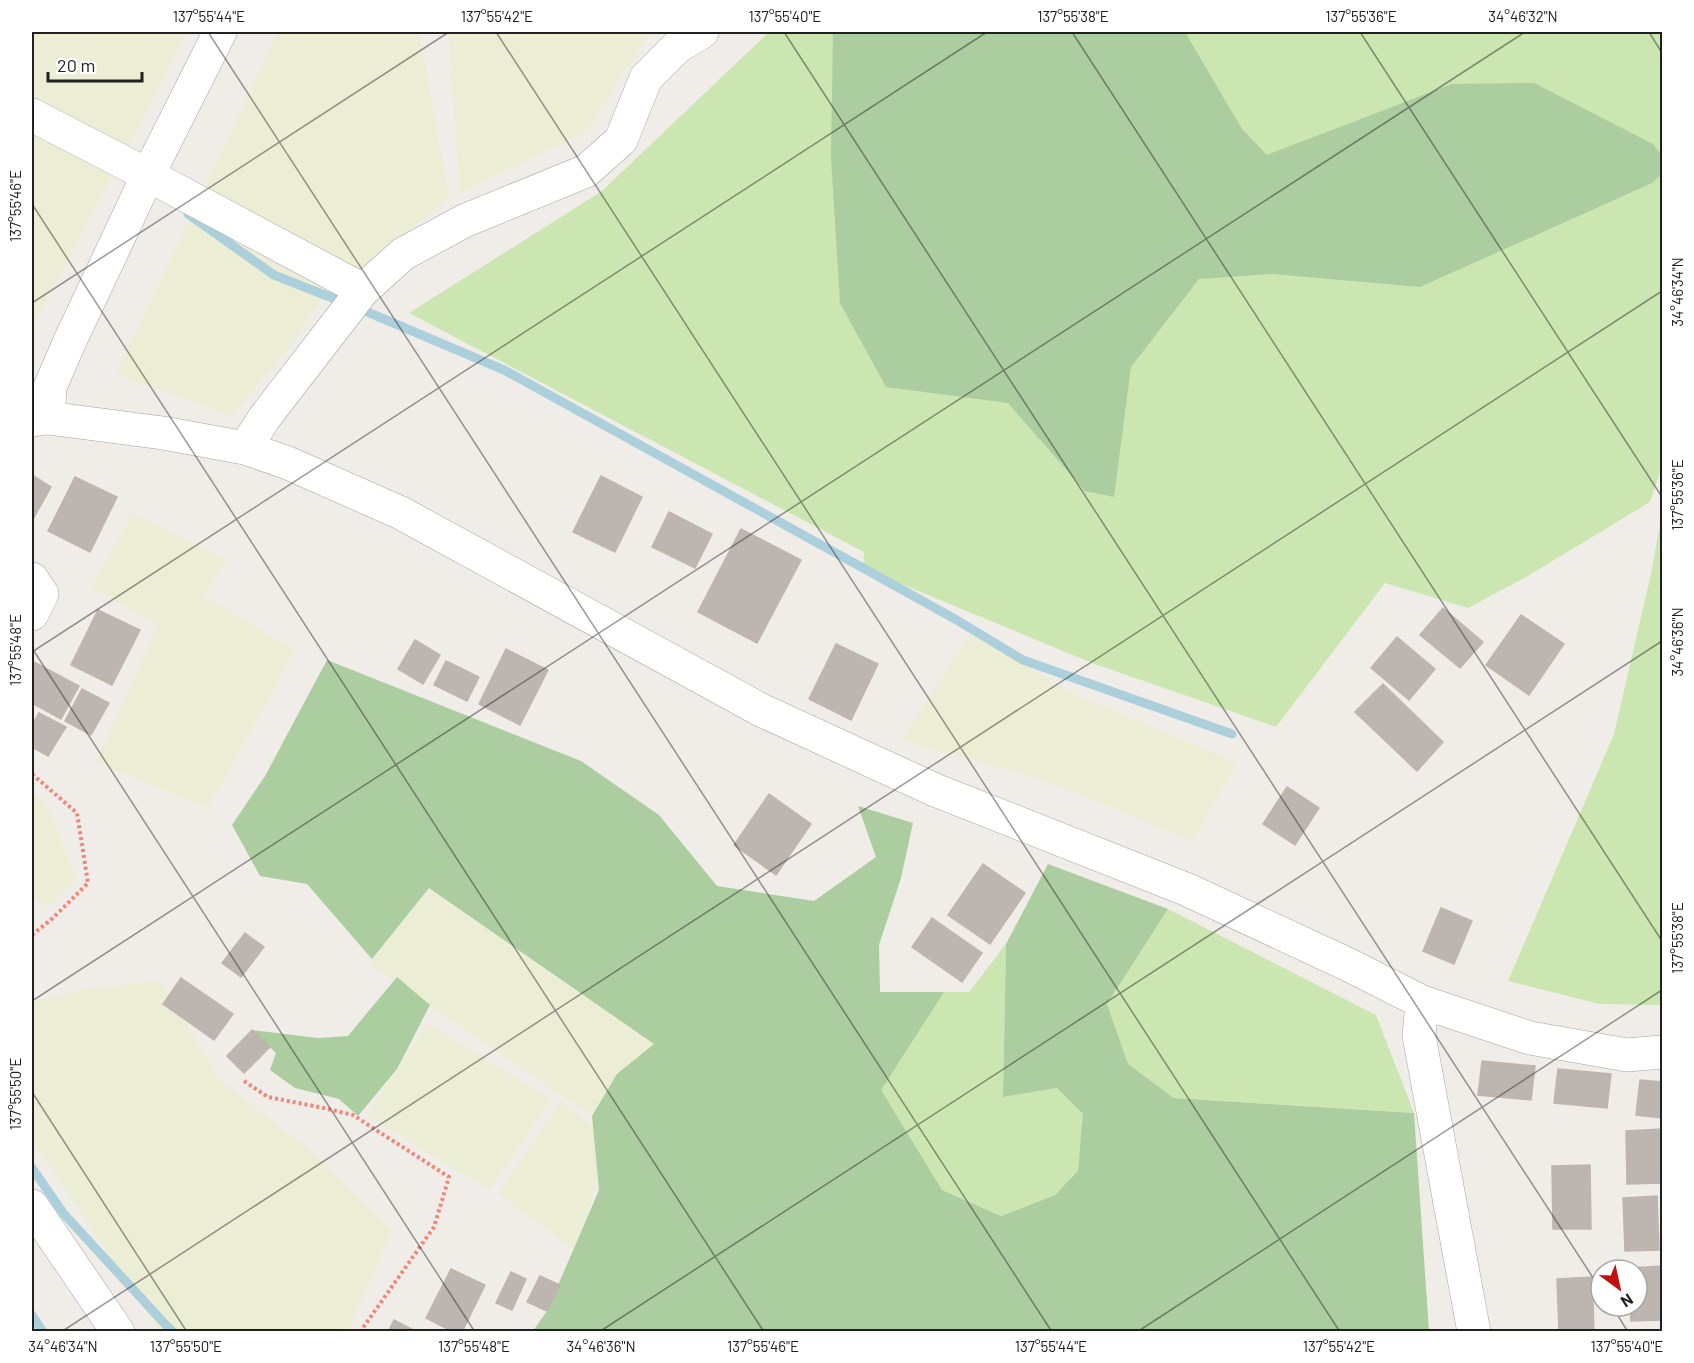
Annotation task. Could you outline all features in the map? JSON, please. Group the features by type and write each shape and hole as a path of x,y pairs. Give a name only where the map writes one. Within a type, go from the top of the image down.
{"street":[{"path":"220,32 148,175 69,343 50,387 40,419 163,434 245,448 288,463 401,513 761,710 934,790 1188,890 1351,966 1422,1002 1530,1038 1627,1055 1662,1052"},
{"path":"245,448 265,417 363,290 403,254 434,237 464,221 586,171 621,140 646,78 677,48 702,32"},
{"path":"32,115 363,290"},
{"path":"32,579 42,594 32,614"},
{"path":"1422,1002 1419,1036 1474,1332"},
{"path":"32,1206 118,1332"}],"path":[{"path":"32,774 77,813 88,883 53,918 32,935"},
{"path":"244,1081 268,1097 352,1115 449,1177 434,1227 360,1332"}],"green space":[{"path":"33,32 188,32 32,328 32,34"},
{"path":"278,32 419,32 449,198 320,301 291,346 231,416 116,374"},
{"path":"448,32 655,32 645,41 585,133 460,193"},
{"path":"769,32 1662,32 1662,466 1650,502 1526,577 1468,608 1385,583 1276,727 1092,663 863,568 864,552 409,313 602,191"},
{"path":"833,32 1185,32 1242,129 1267,155 1452,84 1534,83 1653,144 1662,156 1662,174 1652,183 1420,287 1273,274 1199,279 1131,367 1114,497 1085,491 1008,403 886,387 840,303 831,158"},
{"path":"132,513 226,560 204,595 295,650 208,808 96,762 158,625 92,587"},
{"path":"1662,514 1662,1005 1599,1004 1508,981 1614,734 1651,574"},
{"path":"973,630 1067,691 1237,763 1192,841 1046,781 901,740"},
{"path":"327,660 581,761 659,815 717,886 814,901 876,857 858,806 913,823 901,878 879,945 880,992 944,992 881,1090 942,1190 1001,1216 1055,1195 1078,1171 1083,1114 1057,1088 1003,1097 1006,944 1048,864 1168,909 1107,1004 1128,1064 1174,1098 1414,1113 1429,1331 533,1331 547,1311 599,1190 592,1116 617,1074 654,1044 429,888 372,959 307,884 260,876 232,825 265,776"},
{"path":"32,792 48,808 76,879 48,907 32,895"},
{"path":"428,888 655,1044 592,1116 369,964"},
{"path":"1168,909 1376,1015 1414,1113 1174,1098 1128,1064 1107,1004"},
{"path":"1006,944 1003,1097 1057,1088 1083,1114 1085,1172 1055,1195 1001,1216 942,1190 868,1086 944,992 969,992"},
{"path":"397,977 430,1005 397,1069 358,1116 339,1099 295,1088 270,1070 276,1053 252,1030 318,1038 348,1036"},
{"path":"160,981 220,1080 315,1154 392,1230 348,1331 159,1331 32,1139 32,1001 91,988"},
{"path":"427,1023 551,1099 490,1190 367,1116"},
{"path":"561,1101 593,1127 598,1180 574,1249 498,1194"}],"building":[{"path":"32,475 51,487 32,521"},
{"path":"601,476 642,497 615,552 573,532"},
{"path":"75,477 117,497 90,552 48,531"},
{"path":"669,512 712,534 695,568 652,547"},
{"path":"741,529 801,560 757,643 698,612"},
{"path":"1443,608 1483,642 1460,668 1420,635"},
{"path":"98,610 140,630 112,685 71,665"},
{"path":"1521,615 1564,644 1529,695 1486,665"},
{"path":"1397,637 1435,669 1409,700 1371,668"},
{"path":"415,640 440,655 423,684 398,669"},
{"path":"836,644 878,664 851,720 809,699"},
{"path":"506,649 548,670 520,725 479,704"},
{"path":"32,661 79,686 61,719 32,703"},
{"path":"446,661 479,677 467,701 434,685"},
{"path":"1383,684 1443,742 1417,771 1355,712"},
{"path":"82,689 109,703 91,735 65,721"},
{"path":"39,713 66,727 48,756 32,747 32,725"},
{"path":"1287,787 1319,808 1295,845 1263,824"},
{"path":"769,794 811,824 776,875 734,845"},
{"path":"983,864 1025,893 990,944 948,915"},
{"path":"1441,908 1472,921 1454,964 1423,951"},
{"path":"932,918 982,953 962,982 912,947"},
{"path":"245,933 264,947 241,977 222,963"},
{"path":"181,978 233,1014 214,1040 163,1004"},
{"path":"252,1030 270,1047 244,1073 227,1056"},
{"path":"1482,1061 1535,1066 1531,1100 1478,1095"},
{"path":"1558,1069 1611,1074 1607,1108 1554,1103"},
{"path":"1640,1080 1662,1082 1662,1118 1636,1115"},
{"path":"1661,1129 1662,1183 1627,1184 1626,1131"},
{"path":"1590,1165 1591,1229 1553,1229 1552,1166"},
{"path":"1657,1196 1659,1250 1625,1251 1623,1198"},
{"path":"1662,1266 1662,1320 1631,1321 1631,1318 1649,1318 1649,1267"},
{"path":"451,1269 485,1285 462,1332 453,1332 426,1318"},
{"path":"511,1272 526,1279 512,1310 496,1303"},
{"path":"540,1276 560,1285 547,1311 527,1302"},
{"path":"1589,1277 1589,1318 1594,1318 1594,1331 1559,1332 1557,1279"},
{"path":"394,1320 417,1332 388,1332"}],"waterway":[{"path":"188,214 274,275 345,303"},
{"path":"358,308 504,370 955,619 1023,660 1232,734"},
{"path":"32,1168 64,1214 173,1332"},
{"path":"32,1315 43,1332"}]}
